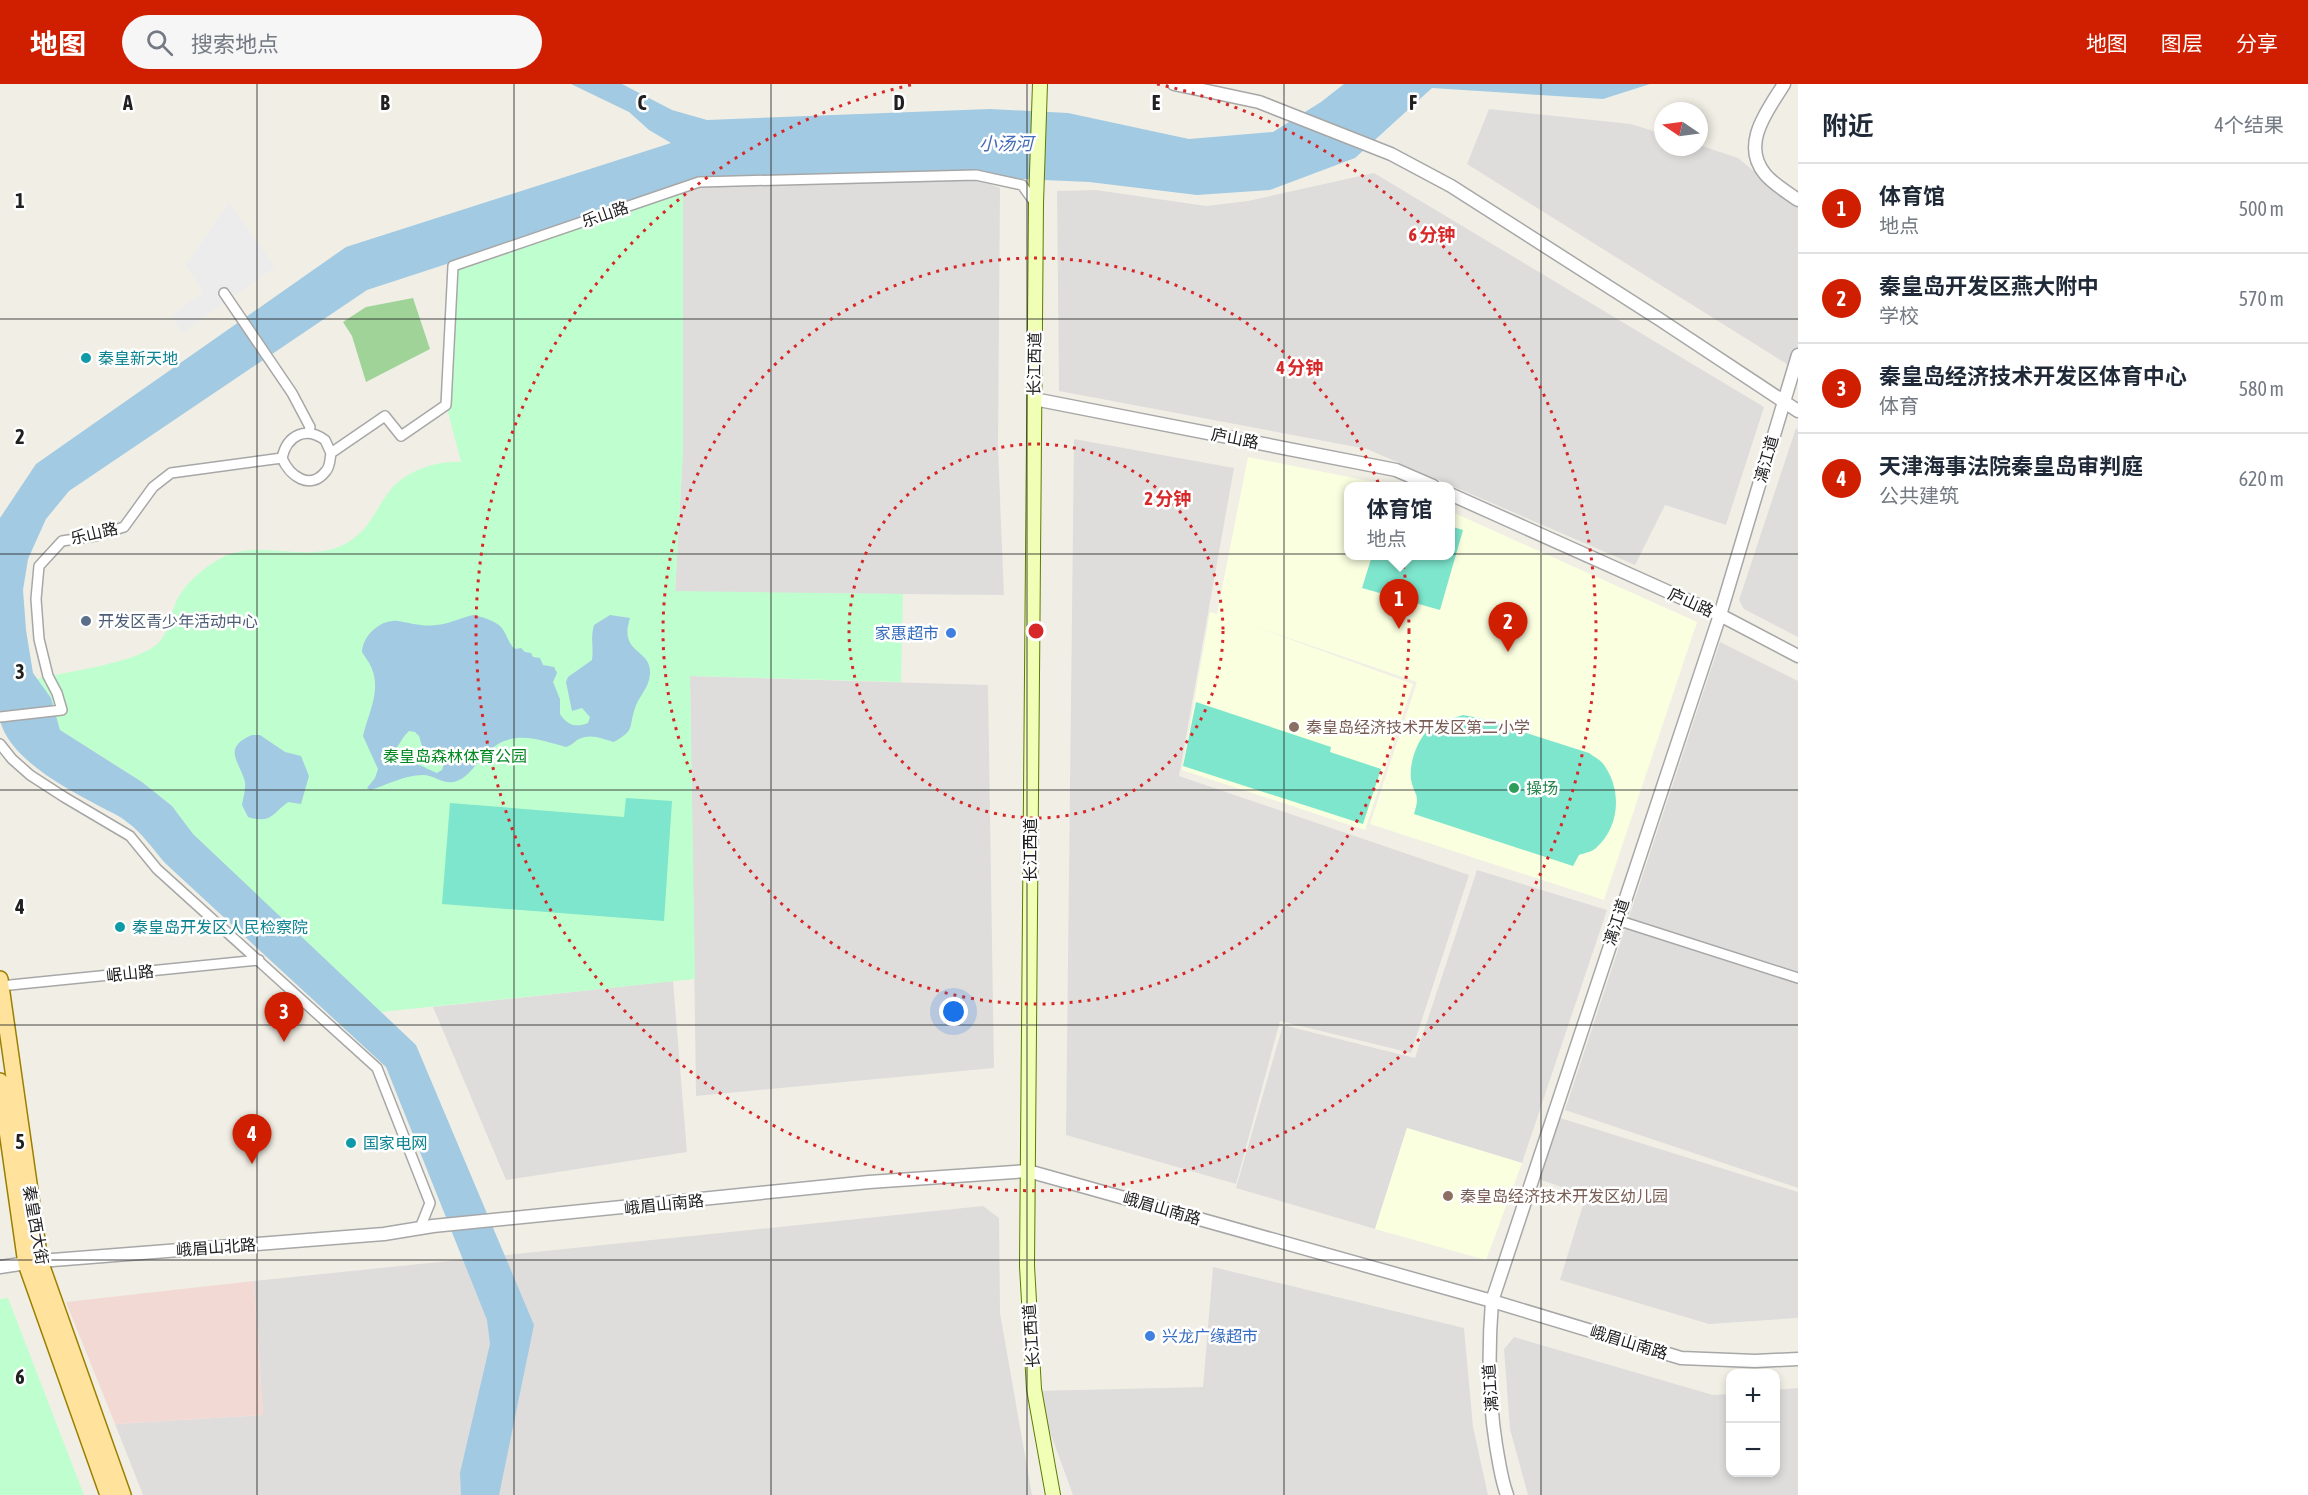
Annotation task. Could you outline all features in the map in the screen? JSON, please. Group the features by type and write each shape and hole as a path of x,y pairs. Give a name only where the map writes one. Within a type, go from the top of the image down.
{"main road":[{"name":"长江西道","path":"1040,84 1036,203 1027,1266 1034,1389 1053,1495"},
{"name":"秦皇西大街","path":"0,984 33,1262 123,1495"},
{"name":"秦皇西大街","path":"0,1081 33,1262 108,1495"}],"street":[{"path":"1174,84 1259,102 1391,154 1451,186 1659,318 1798,411"},
{"path":"1784,84 1757,130 1756,156 1765,174 1798,200"},
{"name":"乐山路","path":"0,717 62,710 57,693 48,676 39,639 36,598 39,566 62,541 95,536 124,527 153,487 171,473 282,458 291,474 310,480 326,471 331,453 385,416 401,436 446,405 453,266 699,182 976,175 1022,185 1036,203"},
{"path":"224,293 292,393 310,427 309,432"},
{"name":"漓江道","path":"1507,1495 1490,1405 1488,1357 1492,1300 1720,615 1798,355"},
{"name":"庐山路","path":"1034,399 1396,470 1424,482"},
{"path":"282,458 284,448 290,440 298,434 309,432 325,440 331,453"},
{"name":"庐山路","path":"1455,496 1720,615 1798,656"},
{"path":"0,744 12,759 30,775 130,836 158,869 377,1068 430,1203 427,1227"},
{"path":"1617,920 1798,978"},
{"name":"岷山路","path":"0,984 259,960"},
{"name":"峨眉山南路","path":"427,1227 869,1182 1028,1171 1492,1300 1681,1358 1755,1361 1798,1359"},
{"name":"峨眉山北路","path":"0,1267 33,1262 384,1234 427,1227"}],"shaded area":[{"path":"1489,109 1631,124 1654,131 1654,156 1708,156 1708,148 1738,158 1798,208 1798,371 1467,164"},
{"path":"1374,173 1764,407 1726,525 1665,505 1635,565 1455,487 1455,482 1443,482 1367,449 1059,391 1057,191 1096,190 1206,206 1248,201"},
{"path":"977,179 1000,188 998,449 1004,595 675,592 683,450 683,187"},
{"path":"229,202 275,267 182,333 171,316 203,292 186,265"},
{"path":"1796,428 1798,430 1798,637 1744,609 1739,600"},
{"path":"1074,439 1234,468 1179,776 1469,875 1411,1053 1280,1021 1236,1184 1066,1135"},
{"path":"1248,457 1374,482 1344,482 1344,560 1455,560 1455,513 1697,622 1604,900 1370,824 1417,682 1245,623 1413,684 1365,830 1182,770 1210,612 1217,614"},
{"path":"1720,642 1798,681 1798,1188 1565,1110"},
{"path":"690,676 988,685 994,1068 696,1096"},
{"path":"1477,870 1607,910 1522,1163 1407,1128 1375,1229 1236,1188 1283,1025 1415,1058"},
{"path":"673,981 687,1152 506,1180 433,1007"},
{"path":"1557,1117 1798,1192 1798,1318 1709,1324 1560,1280 1586,1195 1538,1179"},
{"name":"秦皇岛经济技术开发区幼儿园","path":"1407,1128 1522,1163 1486,1260 1375,1229"},
{"path":"983,1206 999,1218 1000,1313 1032,1495 143,1495 115,1424 263,1415 254,1281"},
{"path":"1213,1267 1464,1328 1473,1427 1488,1495 1073,1495 1035,1391 1203,1387"},
{"path":"254,1281 263,1415 115,1424 66,1302"},
{"path":"1514,1337 1713,1395 1726,1394 1726,1477 1780,1477 1780,1390 1798,1388 1798,1495 1528,1495 1510,1429 1504,1349"}],"green space":[{"name":"秦皇岛森林体育公园","path":"683,187 683,450 675,591 903,594 901,682 690,676 695,979 381,1012 192,834 172,806 142,782 60,730 51,698 37,679 104,665 138,655 152,648 164,635 182,591 198,574 218,560 240,551 316,552 345,544 365,528 388,493 402,479 431,465 461,462 446,405 453,266"},
{"path":"413,298 430,349 366,382 352,336 343,322 366,307"},
{"path":"1455,528 1463,530 1455,558"},
{"path":"1371,560 1454,560 1440,610 1362,588"},
{"path":"1196,702 1331,747 1330,752 1381,769 1363,824 1183,766"},
{"name":"操场","path":"1463,715 1483,719 1589,753 1604,765 1614,786 1616,808 1610,830 1596,848 1579,855 1573,866 1414,814 1417,798 1412,785 1411,773 1417,746 1435,724"},
{"path":"626,798 672,801 664,921 442,904 450,803 624,817"},
{"path":"8,1298 84,1495 0,1495 0,1299"}],"water":[{"name":"小汤河","path":"571,84 622,84 672,110 707,120 990,109 1068,113 1189,139 1273,132 1321,102 1344,84 1650,84 1603,99 1432,88 1355,158 1270,190 1197,195 1089,182 998,178 977,170 707,179 367,290 69,491 46,519 28,559 23,590 26,630 33,673 51,698 60,730 142,782 172,806 193,834 416,1045 534,1325 499,1495 461,1495 460,1473 490,1344 487,1320 386,1067 165,863 132,826 40,771 27,760 5,734 0,720 0,518 36,464 346,247 671,143 649,130 629,112"},
{"path":"473,615 495,622 501,627 515,649 521,648 531,653 533,657 540,658 543,665 554,667 557,673 553,682 560,699 560,714 566,721 576,725 588,723 590,717 582,708 572,711 566,682 568,677 592,660 594,625 610,615 630,618 627,630 628,639 646,659 650,674 648,684 635,708 630,728 614,742 597,737 583,737 566,747 534,739 513,738 494,747 468,774 454,782 446,782 427,775 416,775 370,790 367,788 375,778 378,769 363,736 373,703 375,686 372,669 362,652 369,634 379,625 392,621 431,625","holes":["409,731 415,732 422,746 440,758 444,764 442,770 437,773 416,764 400,766 393,760 393,753 404,736"]},
{"path":"252,735 260,735 285,752 301,756 309,776 301,804 288,802 267,818 248,817 242,805 245,782 235,750 237,745"}],"place":[{"name":"秦皇新天地","path":"86,358"},
{"name":"开发区青少年活动中心","path":"86,621"},
{"name":"体育馆","path":"1399,629"},
{"name":"家惠超市","path":"951,633"},
{"name":"秦皇岛开发区燕大附中","path":"1508,652"},
{"name":"秦皇岛经济技术开发区第二小学","path":"1294,727"},
{"name":"操场","path":"1514,788"},
{"name":"秦皇岛开发区人民检察院","path":"120,927"},
{"name":"秦皇岛经济技术开发区体育中心","path":"284,1042"},
{"name":"国家电网","path":"351,1143"},
{"name":"天津海事法院秦皇岛审判庭","path":"252,1164"},
{"name":"秦皇岛经济技术开发区幼儿园","path":"1448,1196"},
{"name":"兴龙广缘超市","path":"1150,1336"}]}
